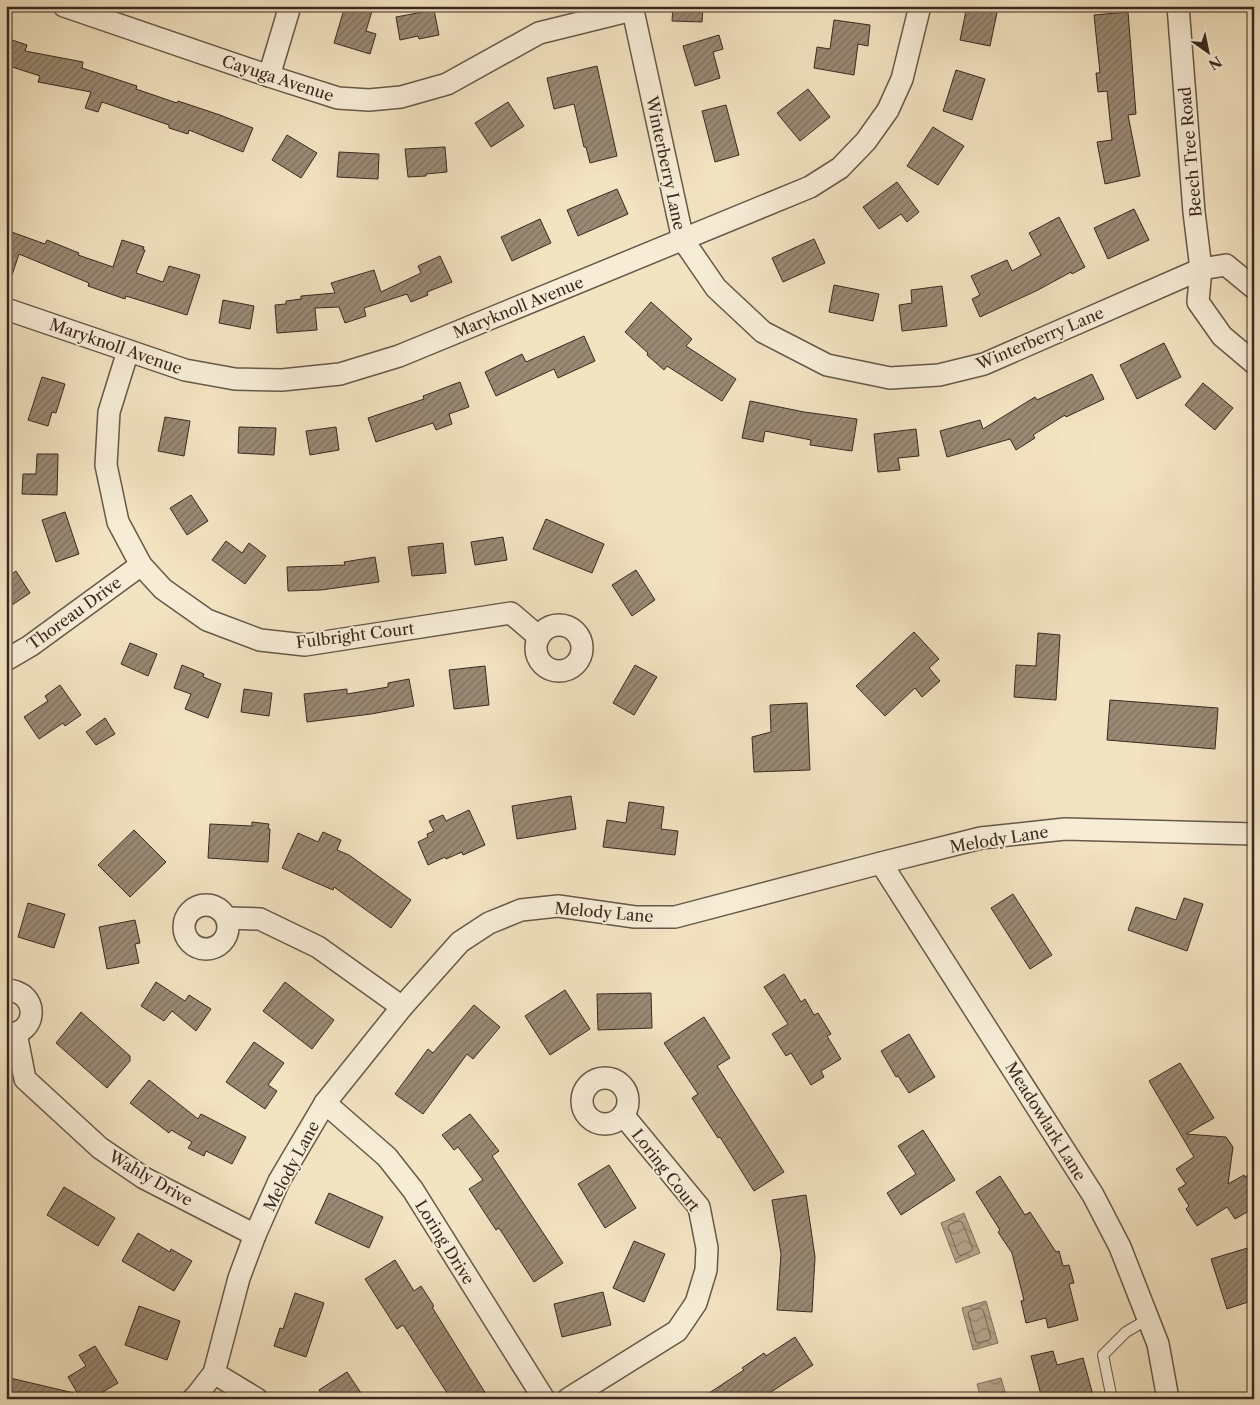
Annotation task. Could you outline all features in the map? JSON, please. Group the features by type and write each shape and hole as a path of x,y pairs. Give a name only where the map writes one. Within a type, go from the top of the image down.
{"street":[{"name":"Cayuga Avenue","path":"64,6 338,98 369,100 401,98 446,84 540,33 632,8"},
{"path":"269,76 290,6"},
{"name":"Maryknoll Avenue","path":"6,309 185,370 235,379 282,380 340,374 399,356 810,187 840,168 866,141 888,110 902,79 920,6"},
{"name":"Beech Tree Road","path":"1178,6 1194,212 1201,269 1198,302 1222,336 1254,362"},
{"name":"Winterberry Lane","path":"632,8 683,240 716,288 763,332 827,365 890,378 939,375 984,364 1201,269"},
{"path":"1201,269 1226,264 1254,288"},
{"name":"Fulbright Court","path":"128,351 109,412 106,465 118,522 141,565 164,589 207,620 260,640 304,645 511,613 538,637"},
{"name":"Thoreau Drive","path":"6,660 30,646 141,565"},
{"name":"Melody Lane","path":"193,1399 214,1372 239,1278 255,1235 279,1181 325,1103 402,1008 460,942 490,923 521,910 558,906 635,917 675,917 981,838 1065,829 1254,834"},
{"name":"Meadowlark Lane","path":"881,863 1093,1195 1120,1247 1158,1344 1168,1399"},
{"path":"227,918 260,919 318,947 402,1008"},
{"name":"Wahly Drive","path":"6,990 14,990 20,993 26,997 30,1004 30,1018 27,1024 22,1030 11,1033 25,1079 100,1148 144,1178 255,1235"},
{"name":"Loring Drive","path":"325,1103 387,1156 412,1190 544,1399"},
{"name":"Loring Court","path":"568,1399 676,1331 696,1303 706,1270 707,1248 700,1207 623,1115"},
{"path":"214,1372 257,1399"}],"lane":[{"path":"1112,1399 1103,1356 1126,1332 1148,1319"}],"water":[{"path":"964,1213 980,1253 956,1263 941,1223"},
{"path":"986,1301 998,1343 973,1350 962,1308"},
{"path":"1001,1378 1007,1399 981,1399 977,1384"}],"building":[{"path":"345,6 357,6 372,11 366,31 376,34 370,54 334,43"},
{"path":"673,6 703,6 702,22 672,21"},
{"path":"967,6 998,8 990,46 960,40"},
{"path":"434,10 439,35 419,39 418,36 400,40 396,17"},
{"path":"1128,12 1136,114 1128,115 1140,176 1105,184 1097,142 1112,140 1107,91 1098,92 1096,73 1100,73 1094,15"},
{"path":"834,20 870,25 868,46 858,44 854,75 814,68 817,47 830,49"},
{"path":"719,35 723,49 713,52 720,78 695,86 683,46"},
{"path":"6,38 27,45 25,51 83,62 82,68 137,86 136,89 220,115 253,128 243,152 189,130 188,134 169,128 169,125 102,102 98,112 85,108 91,92 38,82 40,76 6,65"},
{"path":"597,66 617,156 590,163 586,147 584,147 574,104 554,109 547,78"},
{"path":"956,70 985,79 972,120 943,111"},
{"path":"808,89 830,117 800,141 777,113"},
{"path":"508,102 524,126 491,147 475,123"},
{"path":"726,105 739,155 715,162 702,111"},
{"path":"933,127 964,146 938,185 907,166"},
{"path":"287,135 317,153 301,178 272,160"},
{"path":"445,147 447,172 408,177 405,149"},
{"path":"339,152 379,154 378,179 337,177"},
{"path":"897,182 919,212 907,222 901,214 879,229 863,207"},
{"path":"617,189 628,214 578,236 567,210"},
{"path":"1134,209 1149,240 1108,259 1094,228"},
{"path":"1059,217 1085,267 1072,274 1071,272 1038,290 980,317 972,299 980,295 971,276 1007,260 1012,271 1041,255 1029,233"},
{"path":"540,219 551,243 512,261 501,237"},
{"path":"6,230 45,244 47,240 79,253 78,255 113,267 122,240 144,247 143,250 145,250 136,273 163,282 169,266 200,275 187,315 126,296 125,299 88,286 89,283 19,254 9,284 6,283"},
{"path":"814,239 825,263 783,282 772,258"},
{"path":"440,256 452,282 427,292 428,295 411,302 407,294 364,308 366,316 345,323 339,307 315,308 317,330 277,333 275,305 301,299 301,296 335,293 331,283 374,270 381,292 421,273 418,266"},
{"path":"834,285 879,294 873,321 829,312"},
{"path":"942,286 947,326 902,331 899,305 912,303 911,290"},
{"path":"223,300 254,306 250,329 219,323"},
{"path":"651,302 692,339 686,346 736,379 722,401 667,366 664,370 625,332"},
{"path":"584,336 595,361 558,378 554,369 496,396 485,372 522,354 526,362"},
{"path":"1164,343 1181,377 1137,399 1120,365"},
{"path":"1092,374 1104,399 1066,417 1065,415 1033,435 1035,438 1016,450 1010,439 947,457 940,431 980,420 983,429 1035,397 1037,400"},
{"path":"42,377 65,384 56,413 52,412 48,426 28,420"},
{"path":"460,382 469,407 449,414 452,424 436,430 433,423 376,442 368,418 424,399 423,396"},
{"path":"1203,383 1233,408 1215,430 1185,405"},
{"path":"750,401 804,412 857,419 852,451 810,445 811,440 765,431 763,442 742,438"},
{"path":"165,417 190,421 184,456 158,451"},
{"path":"239,427 276,428 274,455 238,453"},
{"path":"336,427 339,450 310,455 306,431"},
{"path":"916,429 919,456 898,458 900,470 878,472 874,434"},
{"path":"37,454 58,454 57,495 22,494 23,474 36,474"},
{"path":"191,495 208,521 187,535 170,508"},
{"path":"65,512 79,554 56,562 42,520"},
{"path":"546,519 604,544 592,573 533,549"},
{"path":"503,537 507,560 475,565 471,542"},
{"path":"226,541 242,553 249,543 266,556 245,584 212,560"},
{"path":"443,543 446,573 412,576 408,547"},
{"path":"375,557 379,582 321,590 288,591 287,567 345,565 344,562"},
{"path":"636,570 655,600 632,616 612,585"},
{"path":"16,571 30,593 6,609 6,578"},
{"path":"914,632 939,659 929,668 940,681 922,697 915,688 885,716 856,686"},
{"path":"1038,633 1060,635 1056,700 1014,697 1016,665 1036,666"},
{"path":"130,643 157,654 148,676 121,664"},
{"path":"182,665 204,674 203,677 221,684 208,718 185,709 191,694 174,688"},
{"path":"635,665 657,677 634,715 613,703"},
{"path":"485,666 489,705 454,709 449,670"},
{"path":"409,679 414,706 371,714 307,722 304,694 347,689 347,694 388,687 388,683"},
{"path":"60,685 81,715 65,726 63,723 39,739 24,717 48,701 45,696"},
{"path":"244,689 272,693 269,716 241,712"},
{"path":"1110,700 1218,708 1215,749 1107,740"},
{"path":"807,703 810,770 754,772 752,737 771,732 770,705"},
{"path":"105,718 115,734 96,745 86,732"},
{"path":"571,796 576,829 517,839 512,806"},
{"path":"629,802 664,807 661,829 678,831 675,855 603,847 607,820 626,823"},
{"path":"469,810 485,845 463,855 462,852 428,865 418,842 428,837 427,834 434,831 429,821 443,815 446,821"},
{"path":"252,822 269,824 268,862 208,858 210,824 252,826"},
{"path":"134,830 166,862 130,897 98,865"},
{"path":"323,832 341,840 337,850 349,855 411,900 391,928 334,887 333,890 282,868 298,833 318,842"},
{"path":"1013,894 1052,955 1030,969 991,908"},
{"path":"1184,898 1203,904 1187,951 1128,930 1136,907 1176,920"},
{"path":"28,903 65,914 54,948 18,937"},
{"path":"135,920 140,943 135,944 139,963 107,969 99,927"},
{"path":"784,974 801,1002 805,999 814,1015 818,1013 831,1034 827,1036 841,1059 821,1071 824,1077 811,1085 791,1053 786,1056 772,1034 788,1024 764,987"},
{"path":"156,982 185,1001 189,995 211,1009 196,1031 172,1011 164,1021 141,1006"},
{"path":"285,982 334,1020 312,1049 263,1011"},
{"path":"565,990 590,1029 550,1055 525,1016"},
{"path":"651,993 652,1028 598,1030 597,994"},
{"path":"474,1005 500,1027 473,1059 467,1054 423,1114 395,1094 428,1049 433,1053"},
{"path":"81,1012 130,1056 130,1061 107,1088 56,1043"},
{"path":"704,1017 730,1058 717,1066 784,1172 754,1191 720,1137 718,1138 692,1098 698,1094 664,1043"},
{"path":"909,1034 935,1077 909,1093 898,1076 896,1077 881,1051"},
{"path":"254,1042 284,1063 268,1085 277,1091 265,1109 226,1082"},
{"path":"1180,1063 1214,1118 1186,1134 1226,1137 1233,1147 1228,1184 1254,1172 1254,1208 1235,1219 1227,1207 1197,1226 1186,1209 1189,1206 1178,1189 1186,1184 1176,1169 1194,1157 1149,1081"},
{"path":"149,1080 198,1119 201,1114 246,1137 232,1164 206,1151 204,1156 188,1148 192,1142 171,1130 169,1133 130,1103"},
{"path":"470,1114 499,1151 492,1156 563,1263 534,1282 499,1228 496,1230 469,1189 483,1180 458,1147 454,1150 442,1135"},
{"path":"923,1130 955,1180 901,1215 887,1193 916,1174 898,1146"},
{"path":"609,1165 636,1208 605,1228 578,1184"},
{"path":"1000,1176 1025,1215 1030,1212 1056,1252 1059,1251 1063,1266 1069,1265 1074,1283 1069,1284 1078,1320 1048,1328 1046,1318 1026,1323 1021,1301 1024,1300 1012,1253 976,1192"},
{"path":"64,1187 115,1218 98,1246 47,1215"},
{"path":"329,1193 383,1217 369,1248 315,1223"},
{"path":"806,1195 815,1257 812,1312 777,1310 781,1254 772,1200"},
{"path":"138,1233 170,1252 171,1249 192,1261 174,1291 122,1261"},
{"path":"634,1241 665,1254 644,1302 613,1288"},
{"path":"1251,1247 1254,1255 1254,1275 1249,1276 1254,1291 1254,1300 1227,1309 1211,1259"},
{"path":"395,1260 414,1291 421,1286 489,1399 451,1399 403,1325 397,1329 365,1279"},
{"path":"603,1292 611,1325 562,1337 554,1304"},
{"path":"295,1293 324,1303 306,1357 274,1346 280,1328 283,1329"},
{"path":"139,1306 180,1321 167,1360 125,1345"},
{"path":"795,1337 813,1365 760,1399 700,1399 744,1370 742,1368 764,1353 766,1356"},
{"path":"95,1346 118,1383 101,1393 105,1399 81,1399 68,1377 86,1366 79,1355"},
{"path":"1053,1351 1057,1365 1083,1358 1094,1399 1042,1399 1031,1356"},
{"path":"347,1372 365,1399 325,1399 319,1390"},
{"path":"10,1378 74,1393 73,1399 6,1399"}]}
